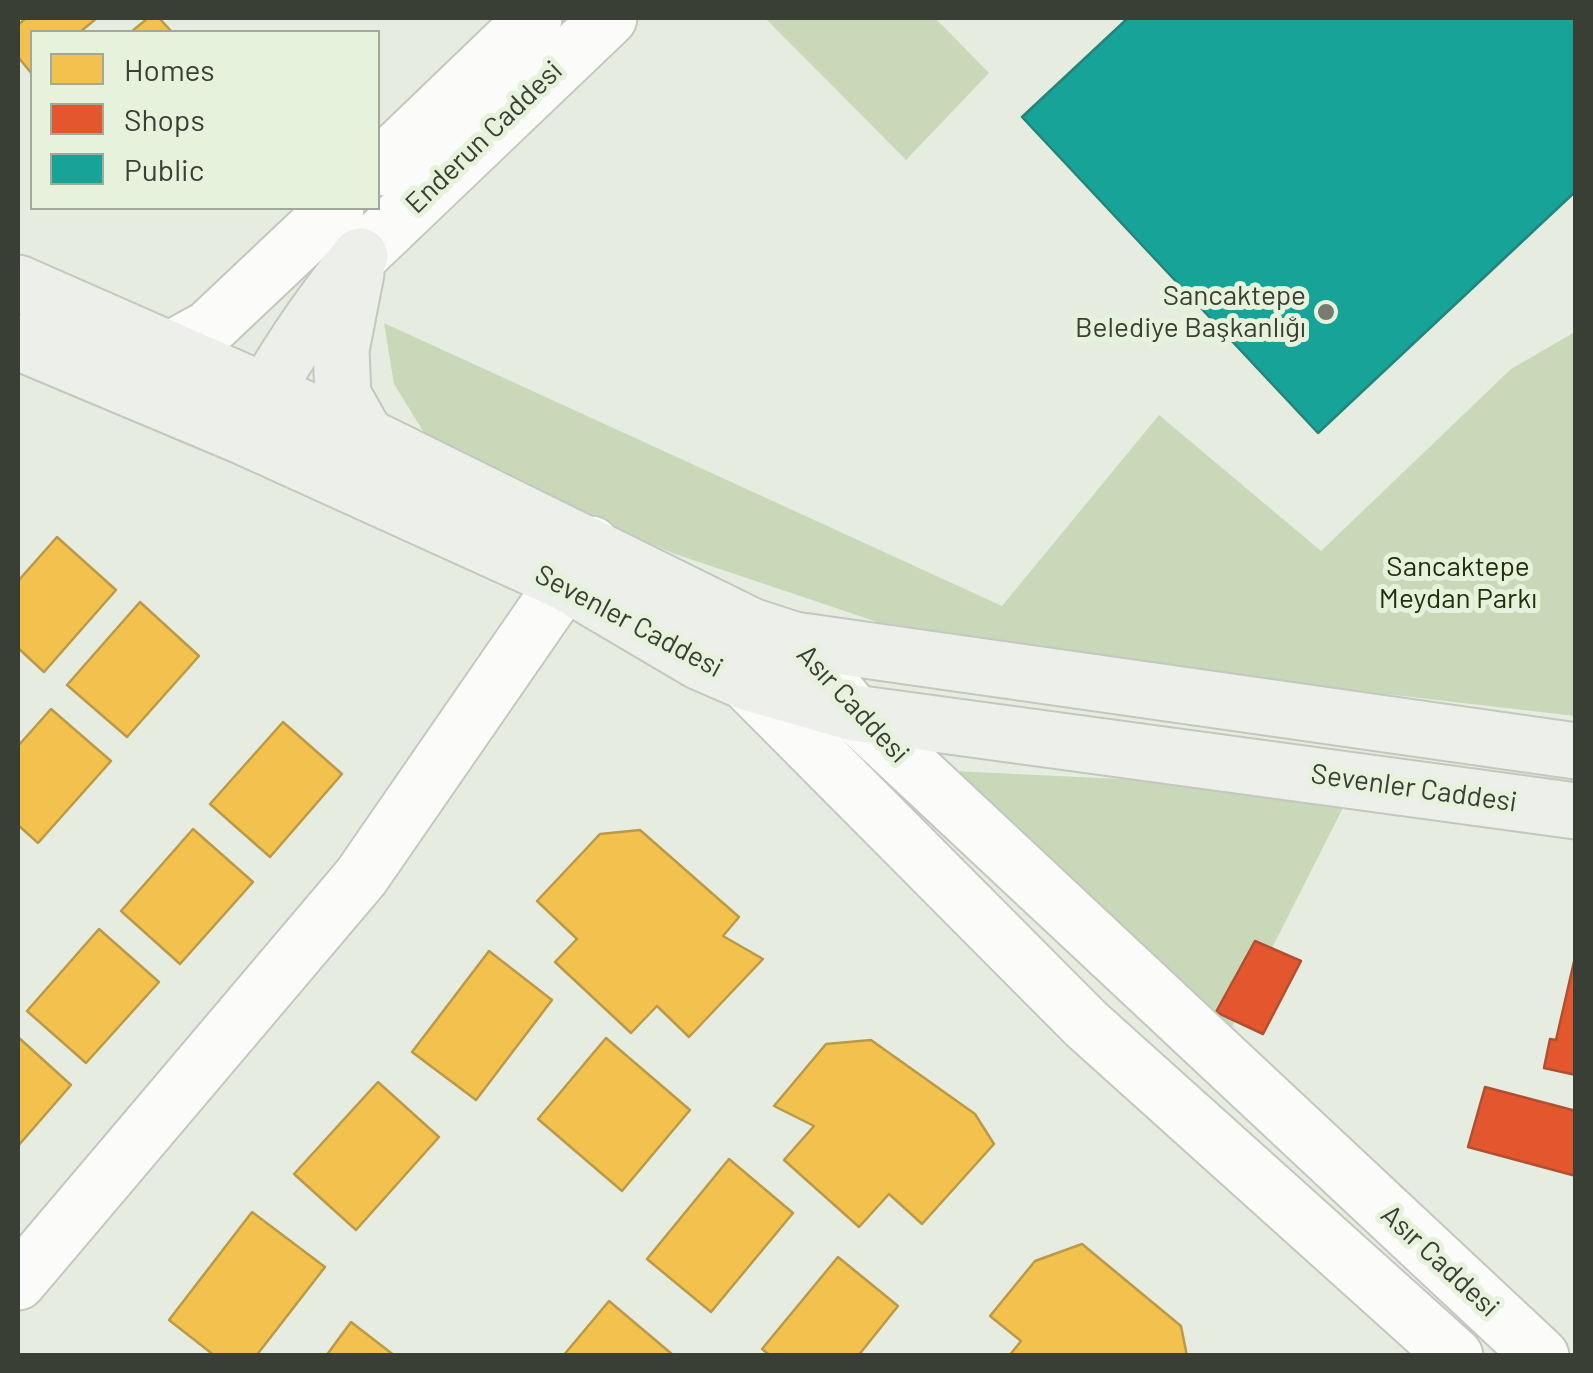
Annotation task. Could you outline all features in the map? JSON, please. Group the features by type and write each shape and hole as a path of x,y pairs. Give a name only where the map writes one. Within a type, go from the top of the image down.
{"main road":[{"path":"254,413 334,286 360,256"},
{"path":"360,256 341,350 343,395 366,436"},
{"name":"Sevenler Caddesi","path":"18,283 102,323 170,348 254,413 578,564 794,640 1576,751"},
{"name":"Sevenler Caddesi","path":"18,342 254,413 366,436 578,564 700,662 746,682 854,713 1576,811"}],"street":[{"name":"Enderun Caddesi","path":"380,166 534,18"},
{"name":"Enderun Caddesi","path":"360,256 609,18"},
{"path":"170,348 209,328 334,210"},
{"path":"18,1282 361,877 578,564"},
{"name":"Asır Caddesi","path":"1455,1356 1086,1024 746,682 794,640 854,713 1542,1356"}],"green space":[{"path":"765,18 935,18 989,73 906,160"},
{"name":"Sancaktepe Meydan Parkı","path":"384,323 1002,606 1159,415 1321,551 1511,369 1575,332 1575,716 937,642 675,554 438,455 394,384"},
{"path":"953,771 1352,790 1232,1027"}],"building: Homes":[{"path":"26,18 97,18 82,30 30,30 30,72 18,57 18,25"},
{"path":"148,18 159,18 170,30 133,30"},
{"path":"57,537 116,590 44,672 18,648 18,581"},
{"path":"140,602 199,656 127,737 67,685"},
{"path":"51,709 111,761 38,843 18,825 18,746"},
{"path":"283,722 342,774 270,857 210,804"},
{"path":"193,829 253,882 180,964 121,911"},
{"path":"640,830 739,917 723,936 763,959 689,1037 657,1006 631,1033 555,962 577,939 537,901 600,834"},
{"path":"99,929 159,982 86,1063 27,1011"},
{"path":"489,951 552,1000 476,1100 412,1052"},
{"path":"18,1037 71,1085 18,1146"},
{"path":"606,1038 690,1110 622,1191 538,1119"},
{"path":"871,1040 975,1114 994,1144 922,1224 889,1194 859,1227 784,1160 814,1126 774,1106 826,1044"},
{"path":"378,1082 439,1137 356,1230 294,1174"},
{"path":"729,1159 793,1213 711,1312 647,1259"},
{"path":"252,1212 325,1267 256,1356 215,1356 169,1320"},
{"path":"1082,1244 1181,1326 1187,1356 1009,1356 1021,1341 990,1316 1035,1261"},
{"path":"838,1257 898,1306 858,1356 771,1356 762,1349"},
{"path":"609,1301 673,1355 563,1356"},
{"path":"351,1322 395,1356 326,1356"}],"building: Shops":[{"path":"1255,941 1301,961 1263,1034 1216,1012"},
{"path":"1576,953 1576,1075 1544,1068 1550,1039 1556,1040"},
{"path":"1485,1087 1576,1111 1576,1176 1468,1147"}],"building: Public":[{"name":"Sancaktepe Belediye Başkanlığı","path":"1128,18 1576,18 1576,191 1318,433 1022,117"}],"place":[{"name":"Sancaktepe Belediye Başkanlığı","path":"1326,312"}]}
